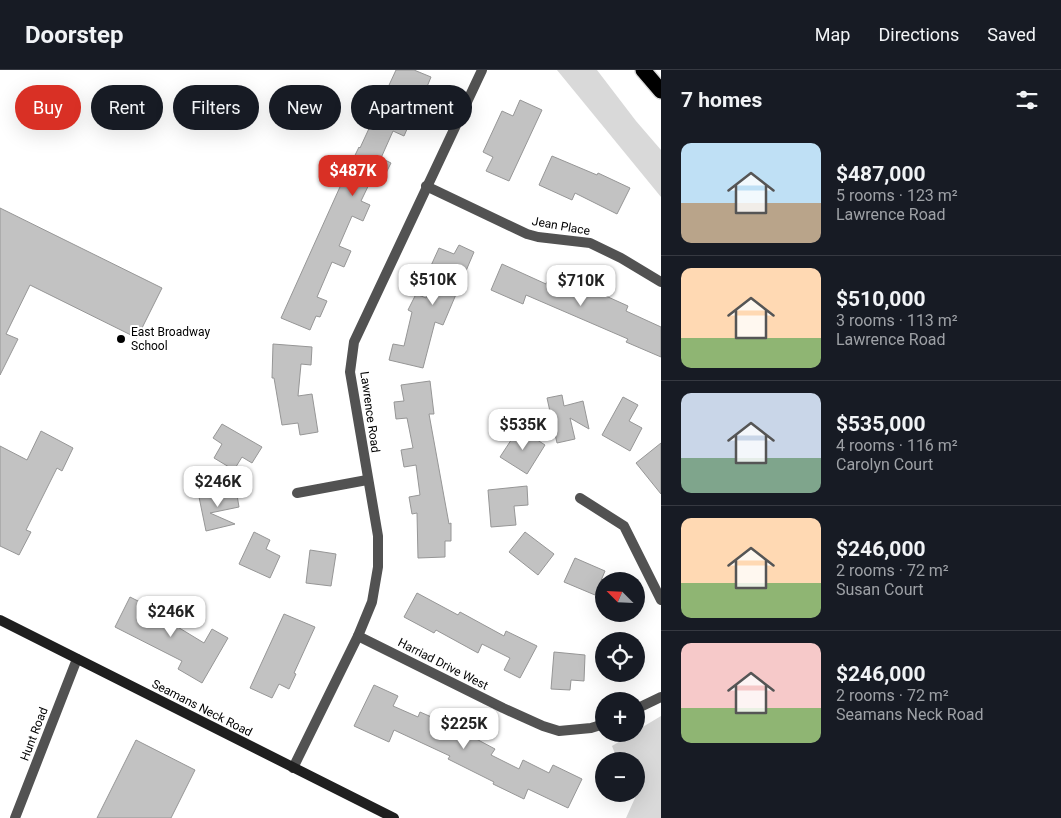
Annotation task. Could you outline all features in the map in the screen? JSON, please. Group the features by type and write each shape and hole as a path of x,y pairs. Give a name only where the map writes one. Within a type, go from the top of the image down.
{"highway":[{"path":"643,70 661,91"}],"main road":[{"name":"Seamans Neck Road","path":"0,620 394,818"}],"street":[{"name":"Lawrence Road","path":"293,768 358,636 372,602 378,567 378,536 350,372 354,342 482,70"},
{"name":"Jean Place","path":"426,186 527,234 590,243 621,258 661,282"},
{"path":"297,493 367,480"},
{"path":"580,498 624,526 661,600"},
{"name":"Harriad Drive West","path":"358,636 543,726 558,731 595,727"},
{"name":"Hunt Road","path":"15,818 77,659"},
{"path":"645,705 661,697"}],"shaded area":[{"path":"557,70 597,70 661,150 661,197"},
{"path":"661,716 661,818 626,818 633,802 645,802 645,752 614,752 612,746 619,742 645,742 645,726"}],"building":[{"path":"396,70 414,70 431,77 428,85 389,85"},
{"path":"520,100 542,110 509,181 486,171 493,157 483,152 502,111 513,116"},
{"path":"368,130 407,130 404,136 393,131 381,158 391,163 383,179 374,174 361,201 370,205 363,221 352,216 339,246 351,251 344,267 332,262 317,297 327,301 320,317 316,316 310,330 281,318 344,178"},
{"path":"552,156 597,175 598,173 630,188 617,214 575,193 572,200 539,185"},
{"path":"0,208 162,288 137,338 30,285 6,334 18,339 0,375"},
{"path":"459,245 474,252 443,325 435,322 423,368 389,360 393,344 404,346 412,312 408,310 416,294 426,298 437,274 429,270 439,248 454,254"},
{"path":"502,264 546,284 550,276 595,296 597,292 628,306 626,311 661,327 661,357 626,342 628,339 526,295 523,304 491,290"},
{"path":"273,344 312,347 311,365 301,364 298,396 312,394 318,432 300,435 298,423 282,425 274,378 272,378"},
{"path":"430,381 434,414 429,414 449,524 451,523 451,541 445,541 445,557 418,558 417,513 412,514 409,497 420,495 416,465 404,467 401,450 413,448 407,418 396,419 394,402 404,401 401,385"},
{"path":"562,395 564,406 583,401 589,429 570,418 575,439 557,443 547,398"},
{"path":"623,397 638,405 629,421 642,428 630,451 602,435"},
{"path":"222,424 262,447 252,463 242,457 234,470 214,458 222,444 213,438"},
{"path":"519,428 545,445 527,474 500,457"},
{"path":"41,431 73,448 62,471 57,468 26,530 31,532 19,555 0,546 0,446 27,460"},
{"path":"661,443 661,494 636,463"},
{"path":"527,486 528,505 514,506 516,525 491,527 488,490"},
{"path":"236,489 239,507 210,513 235,524 206,531 199,497"},
{"path":"254,532 270,540 266,549 280,556 270,578 239,564"},
{"path":"525,532 554,554 538,575 509,552"},
{"path":"310,550 336,554 331,586 306,583"},
{"path":"575,558 605,571 595,572 595,595 564,582"},
{"path":"417,593 458,615 460,612 504,636 506,631 537,646 520,678 504,670 510,658 482,644 478,653 436,630 434,633 404,617"},
{"path":"130,597 148,606 150,602 170,612 176,626 204,643 212,629 228,638 202,683 178,669 182,661 115,627"},
{"path":"284,614 315,627 294,673 296,674 289,689 279,684 272,698 250,688"},
{"path":"554,652 585,655 584,681 571,680 570,690 551,689"},
{"path":"374,685 398,696 393,706 418,717 420,712 452,726 495,749 491,755 519,769 523,760 549,773 553,765 582,779 568,808 528,789 524,799 448,759 450,756 394,730 389,742 354,726"},
{"path":"136,740 195,770 171,818 97,818"}],"place":[{"name":"East Broadway School","path":"121,339"}]}
